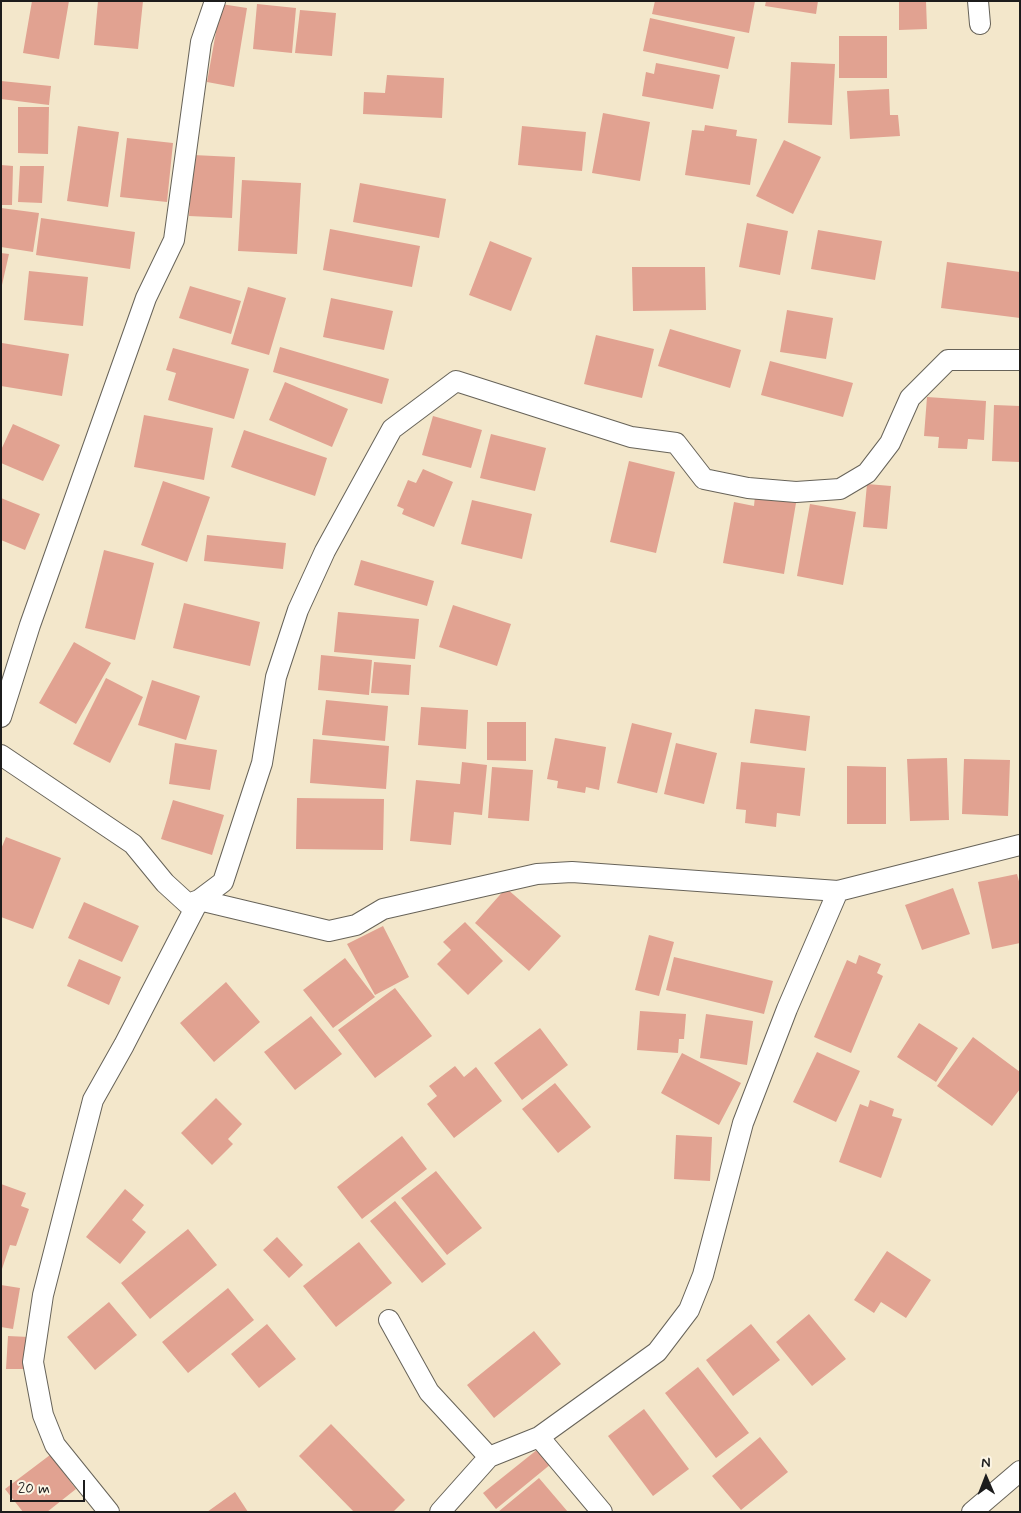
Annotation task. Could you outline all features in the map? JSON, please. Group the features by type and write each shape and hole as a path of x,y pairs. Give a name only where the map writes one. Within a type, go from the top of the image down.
{"street":[{"path":"1,717 30,625 146,298 174,240 200,42 215,1"},
{"path":"978,1 980,24"},
{"path":"1,755 133,844 165,883 188,904 199,900 223,882 262,763 276,678 298,610 325,551 392,429 456,380 632,437 676,443 704,479 748,488 796,492 840,489 867,473 890,443 910,398 948,360 1020,360"},
{"path":"199,900 329,931 356,924 383,909 537,874 582,872 838,891 1020,845"},
{"path":"440,1512 489,1457 539,1437 657,1352 689,1310 703,1275 743,1122 787,1009 838,891"},
{"path":"109,1512 55,1445 43,1414 33,1362 43,1295 93,1100 124,1045 199,900"},
{"path":"389,1320 429,1392 489,1457"},
{"path":"539,1437 602,1512"},
{"path":"972,1512 1020,1471"}],"building":[{"path":"32,1 69,1 59,59 23,53"},
{"path":"98,1 143,1 138,49 94,45"},
{"path":"655,1 755,1 749,33 652,14"},
{"path":"766,1 818,1 816,14 765,6"},
{"path":"899,1 926,1 927,29 899,30"},
{"path":"221,4 247,8 234,87 207,82"},
{"path":"257,4 296,8 292,53 253,49"},
{"path":"300,10 336,13 332,56 295,53"},
{"path":"650,18 735,37 728,69 643,51"},
{"path":"839,36 887,36 887,78 839,78"},
{"path":"791,62 835,64 832,125 788,123"},
{"path":"656,63 720,75 713,109 642,96 646,72 654,74"},
{"path":"387,75 444,78 442,118 363,114 364,92 385,93"},
{"path":"1,81 51,86 49,105 1,99"},
{"path":"889,89 890,115 898,115 900,136 850,139 847,91"},
{"path":"18,107 49,107 48,154 18,153"},
{"path":"603,113 650,122 640,181 592,173"},
{"path":"705,125 737,130 736,136 757,139 750,185 685,175 692,130 704,131"},
{"path":"78,126 119,132 108,207 67,201"},
{"path":"522,126 586,132 582,171 518,165"},
{"path":"127,138 173,143 167,202 120,197"},
{"path":"784,140 821,157 793,214 756,196"},
{"path":"193,155 235,157 232,218 189,216"},
{"path":"1,165 13,166 12,205 1,205"},
{"path":"20,166 44,166 42,203 18,202"},
{"path":"242,180 301,183 297,254 238,251"},
{"path":"360,183 446,199 439,238 353,222"},
{"path":"1,208 39,213 33,252 1,247"},
{"path":"41,218 135,232 130,269 36,255"},
{"path":"747,223 788,231 780,275 739,267"},
{"path":"330,229 420,246 412,287 323,270"},
{"path":"818,230 882,241 875,280 811,269"},
{"path":"490,241 532,258 511,311 469,295"},
{"path":"1,253 9,254 2,285 1,285"},
{"path":"947,262 1020,272 1020,318 941,308"},
{"path":"632,267 705,267 706,310 633,311"},
{"path":"29,271 88,277 83,326 24,320"},
{"path":"190,286 241,301 231,334 179,318"},
{"path":"248,287 286,298 269,355 231,344"},
{"path":"331,298 393,311 384,350 323,337"},
{"path":"787,310 833,318 826,359 780,352"},
{"path":"670,329 741,350 730,388 658,366"},
{"path":"596,335 654,349 642,398 584,384"},
{"path":"2,343 69,354 62,396 1,386"},
{"path":"280,347 389,379 382,404 273,372"},
{"path":"173,348 249,369 234,419 168,400 176,373 166,370"},
{"path":"770,361 853,383 843,417 761,395"},
{"path":"285,382 348,409 332,447 269,420"},
{"path":"927,397 986,401 984,440 968,439 967,449 938,448 939,437 924,436"},
{"path":"994,405 1020,406 1020,462 992,461"},
{"path":"144,415 213,428 204,480 134,467"},
{"path":"433,416 482,430 471,468 422,455"},
{"path":"13,424 60,445 43,481 1,463 1,450"},
{"path":"244,430 327,458 315,496 231,467"},
{"path":"491,434 546,448 535,491 480,478"},
{"path":"629,461 675,472 656,553 610,542"},
{"path":"423,469 453,482 434,527 402,514 404,509 397,506 408,480 416,483"},
{"path":"163,481 210,497 187,562 141,545"},
{"path":"867,484 891,486 887,529 863,527"},
{"path":"755,496 796,503 784,574 723,563 734,502 754,506"},
{"path":"1,498 40,514 25,550 1,540"},
{"path":"472,500 532,514 522,559 461,544"},
{"path":"810,504 856,512 843,585 797,576"},
{"path":"207,535 286,543 283,569 204,561"},
{"path":"104,550 154,563 135,640 85,628"},
{"path":"361,560 434,581 427,606 354,585"},
{"path":"184,603 260,622 250,666 173,648"},
{"path":"453,605 511,624 497,666 439,647"},
{"path":"338,612 419,619 415,659 334,652"},
{"path":"74,642 111,663 76,724 39,703"},
{"path":"321,655 372,660 369,695 318,690"},
{"path":"374,662 411,665 409,695 371,693"},
{"path":"106,678 143,697 110,763 73,744"},
{"path":"152,680 200,696 186,740 138,725"},
{"path":"326,700 388,706 385,741 322,735"},
{"path":"421,707 468,710 466,749 418,745"},
{"path":"755,709 810,716 806,751 750,743"},
{"path":"487,722 526,722 526,761 487,760"},
{"path":"632,723 672,733 657,793 617,783"},
{"path":"555,738 606,747 599,790 586,787 585,793 557,788 558,781 547,779"},
{"path":"313,739 389,746 386,789 310,783"},
{"path":"175,743 217,750 210,790 169,784"},
{"path":"676,743 717,753 704,804 664,794"},
{"path":"947,758 949,820 910,821 907,759"},
{"path":"964,759 1010,760 1008,816 962,814"},
{"path":"462,762 487,765 482,815 454,812 451,845 410,841 416,780 460,784"},
{"path":"741,762 805,768 800,816 777,813 776,827 745,823 746,810 736,809"},
{"path":"847,766 886,767 886,824 847,824"},
{"path":"492,767 533,770 529,821 488,818"},
{"path":"297,798 384,799 383,850 296,849"},
{"path":"173,800 224,815 212,855 161,839"},
{"path":"6,837 61,858 33,929 1,917 1,849"},
{"path":"1017,874 1020,885 1020,943 992,949 978,882"},
{"path":"506,888 561,936 529,971 475,923"},
{"path":"953,888 970,934 922,950 905,905"},
{"path":"84,902 139,926 122,962 68,938"},
{"path":"465,922 503,961 468,995 437,964 451,950 443,942"},
{"path":"383,926 409,977 375,995 347,944"},
{"path":"649,935 674,942 659,996 635,990"},
{"path":"859,955 881,964 877,973 883,976 851,1053 814,1037 847,960 856,964"},
{"path":"674,957 773,981 764,1014 666,990"},
{"path":"345,958 375,997 333,1028 303,990"},
{"path":"79,959 121,977 109,1005 67,986"},
{"path":"226,982 260,1022 214,1062 180,1023"},
{"path":"395,988 432,1036 375,1078 338,1030"},
{"path":"640,1011 686,1014 684,1039 679,1039 678,1053 637,1050"},
{"path":"706,1014 753,1021 747,1065 700,1058"},
{"path":"311,1016 342,1054 295,1090 264,1052"},
{"path":"919,1023 958,1048 936,1082 897,1057"},
{"path":"540,1028 568,1065 522,1100 494,1063"},
{"path":"973,1037 1020,1072 1020,1089 992,1126 937,1086"},
{"path":"817,1052 860,1071 836,1122 793,1102"},
{"path":"682,1053 741,1083 719,1125 661,1093"},
{"path":"455,1066 464,1077 476,1067 502,1101 454,1138 427,1104 437,1096 429,1086"},
{"path":"555,1083 591,1127 558,1153 522,1109"},
{"path":"216,1098 242,1124 228,1139 233,1144 212,1165 181,1133"},
{"path":"870,1100 894,1109 892,1116 902,1119 881,1178 839,1162 860,1104 868,1107"},
{"path":"676,1135 712,1137 710,1181 674,1179"},
{"path":"402,1136 427,1169 362,1219 337,1187"},
{"path":"436,1171 482,1228 447,1255 401,1198"},
{"path":"1,1184 26,1193 21,1206 29,1209 16,1246 10,1245 2,1269"},
{"path":"125,1189 144,1205 132,1220 146,1232 120,1264 86,1237"},
{"path":"395,1201 446,1264 422,1283 370,1221"},
{"path":"188,1229 217,1265 150,1319 121,1283"},
{"path":"277,1237 303,1265 289,1278 263,1250"},
{"path":"359,1242 392,1283 336,1327 303,1286"},
{"path":"887,1251 931,1280 906,1318 881,1302 874,1313 854,1300"},
{"path":"1,1285 20,1288 13,1329 1,1327"},
{"path":"228,1288 254,1320 188,1373 162,1342"},
{"path":"109,1302 137,1335 95,1370 67,1337"},
{"path":"809,1314 846,1359 812,1386 776,1342"},
{"path":"267,1324 296,1359 259,1388 231,1354"},
{"path":"751,1324 780,1360 733,1396 706,1360"},
{"path":"534,1331 561,1364 494,1418 467,1385"},
{"path":"8,1336 29,1337 28,1369 6,1369"},
{"path":"698,1367 749,1433 716,1458 665,1393"},
{"path":"644,1409 689,1469 653,1496 608,1436"},
{"path":"331,1424 405,1500 393,1512 354,1512 299,1456"},
{"path":"760,1437 788,1472 741,1510 712,1476"},
{"path":"538,1449 551,1464 496,1509 483,1493"},
{"path":"50,1455 76,1489 47,1512 23,1512 5,1489"},
{"path":"539,1478 568,1512 498,1512"},
{"path":"235,1492 248,1512 207,1512"}]}
